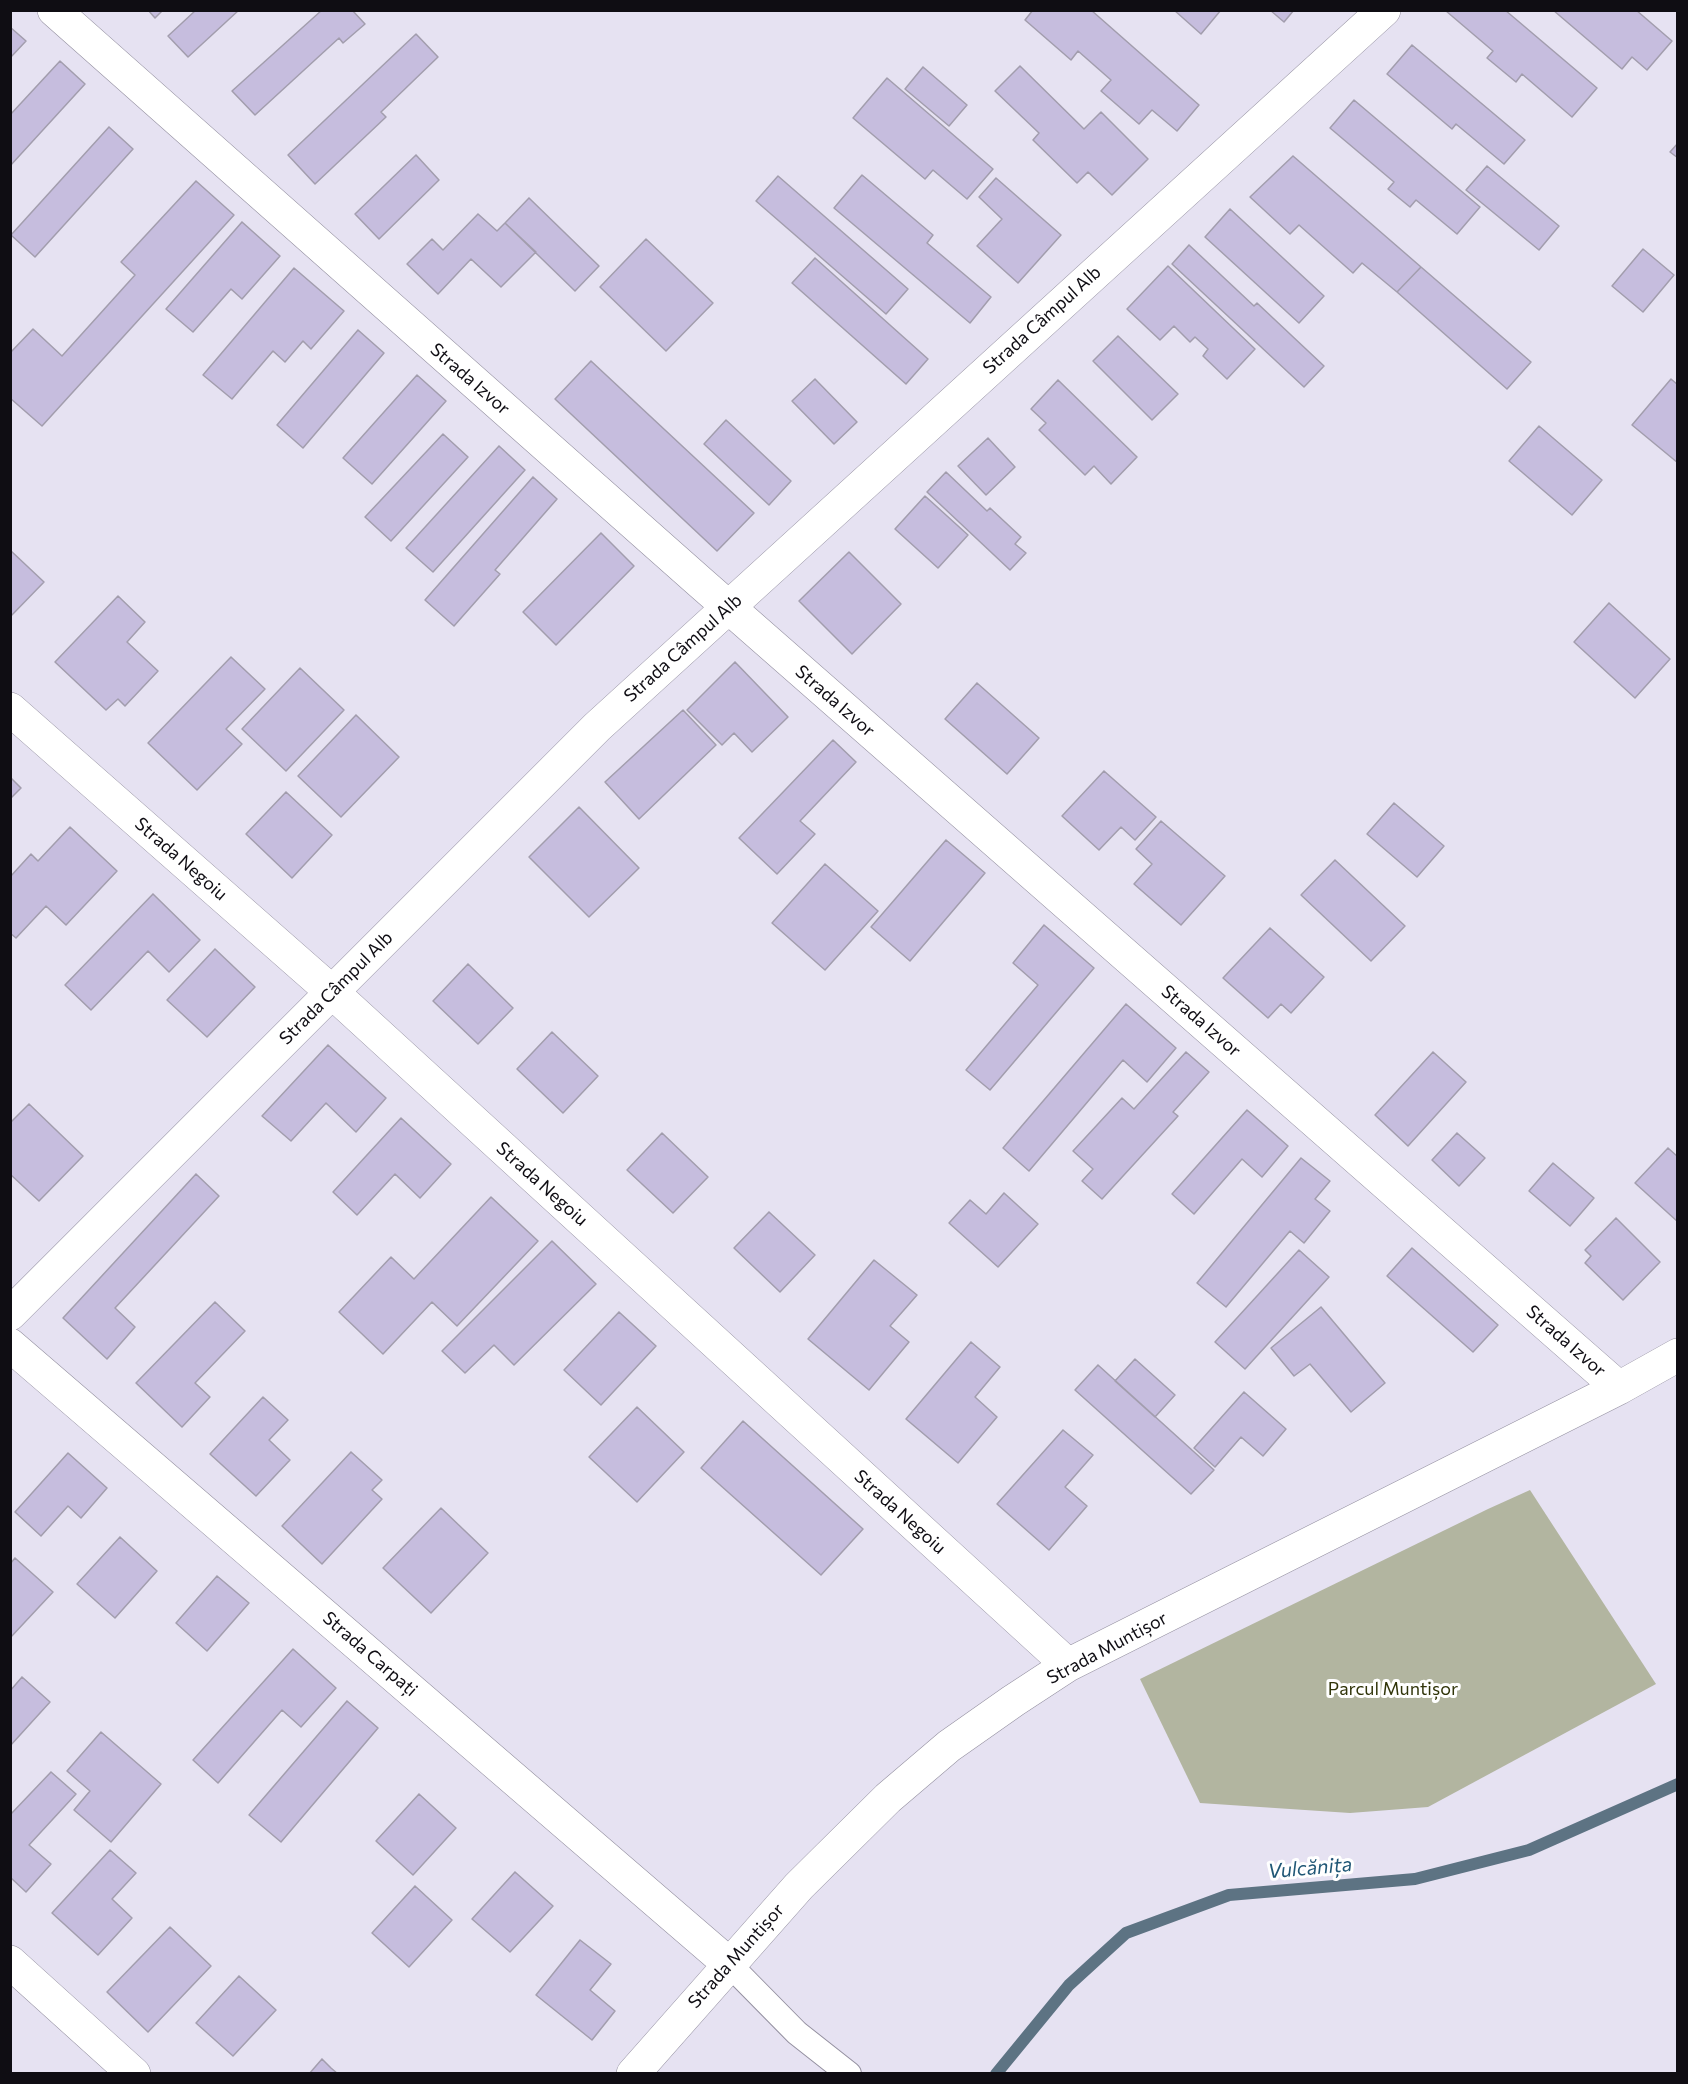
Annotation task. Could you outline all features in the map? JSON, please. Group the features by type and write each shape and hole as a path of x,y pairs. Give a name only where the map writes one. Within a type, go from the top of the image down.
{"street":[{"name":"Strada Izvor","path":"54,10 728,607 1619,1388"},
{"name":"Strada Câmpul Alb","path":"10,1314 597,727 1384,10"},
{"name":"Strada Negoiu","path":"10,709 332,992 1068,1665"},
{"name":"Strada Carpați","path":"10,1345 729,1964"},
{"name":"Strada Muntișor","path":"633,2073 799,1886 888,1798 949,1746 1013,1701 1068,1665 1619,1388 1677,1354"},
{"path":"10,1962 134,2073"}],"lane":[{"path":"729,1964 797,2032 821,2065 849,2073"}],"green space":[{"name":"Parcul Muntișor","path":"1530,1490 1656,1684 1428,1807 1350,1813 1200,1803 1140,1679"}],"building":[{"path":"148,10 163,10 155,18"},
{"path":"196,10 239,10 188,57 168,36"},
{"path":"322,10 352,10 365,24 343,43 339,38 255,115 232,91"},
{"path":"1033,10 1091,10 1199,105 1177,131 1152,110 1139,124 1101,91 1111,80 1078,51 1071,60 1025,20"},
{"path":"1174,10 1221,10 1201,34"},
{"path":"1270,10 1294,10 1284,22"},
{"path":"1505,10 1597,88 1572,117 1522,74 1516,82 1487,58 1493,51 1446,11"},
{"path":"1553,10 1636,10 1672,41 1647,70 1632,57 1622,69"},
{"path":"10,27 26,41 10,58"},
{"path":"416,34 438,57 381,112 386,117 315,184 288,155"},
{"path":"1412,45 1525,140 1504,164 1456,124 1452,129 1387,74"},
{"path":"60,61 85,84 10,166 10,115"},
{"path":"1020,66 1084,129 1101,112 1148,159 1112,195 1088,172 1077,183 1033,140 1039,133 995,91"},
{"path":"923,67 967,105 949,126 905,89"},
{"path":"887,78 993,169 967,199 933,170 925,179 853,118"},
{"path":"1354,100 1480,207 1457,234 1416,200 1410,207 1388,189 1394,182 1330,128"},
{"path":"109,127 133,149 35,257 11,235"},
{"path":"1678,143 1678,158 1670,152"},
{"path":"416,155 439,180 379,239 355,214"},
{"path":"1293,156 1421,267 1397,292 1362,263 1353,273 1299,225 1290,234 1250,197"},
{"path":"1487,166 1559,226 1539,250 1466,190"},
{"path":"862,175 933,235 927,243 991,297 970,323 834,208"},
{"path":"778,176 908,289 886,314 756,201"},
{"path":"996,178 1061,235 1018,283 977,246 1002,219 979,197"},
{"path":"196,181 234,215 42,426 10,398 10,353 33,329 62,356 135,275 121,262"},
{"path":"529,198 599,266 575,291 505,223"},
{"path":"1230,209 1324,296 1299,323 1205,237"},
{"path":"478,214 497,231 505,223 536,252 501,287 471,259 438,294 407,264 432,239 443,250"},
{"path":"242,222 280,256 242,299 231,289 193,332 166,309"},
{"path":"646,239 713,303 666,351 600,287"},
{"path":"1189,245 1254,306 1257,303 1324,366 1304,387 1172,264"},
{"path":"1643,249 1674,275 1643,312 1612,286"},
{"path":"815,258 928,359 906,384 792,283"},
{"path":"1168,266 1255,349 1227,379 1203,356 1208,349 1195,337 1190,342 1174,326 1160,340 1127,309"},
{"path":"1421,267 1531,362 1507,389 1397,292"},
{"path":"294,268 344,311 311,349 303,341 285,362 273,351 232,399 203,375"},
{"path":"358,330 384,353 303,448 277,425"},
{"path":"1118,336 1178,394 1152,420 1093,361"},
{"path":"591,361 754,513 717,551 555,399"},
{"path":"417,375 446,401 372,484 343,458"},
{"path":"815,379 857,422 834,444 792,401"},
{"path":"1671,379 1678,385 1678,463 1632,425"},
{"path":"1058,380 1137,457 1111,484 1094,466 1085,475 1039,430 1046,423 1031,409"},
{"path":"726,420 791,481 769,505 704,444"},
{"path":"1539,426 1602,480 1572,515 1509,461"},
{"path":"443,434 468,457 391,541 365,517"},
{"path":"988,438 1015,467 986,495 958,466"},
{"path":"499,446 525,470 433,572 406,548"},
{"path":"946,472 987,511 990,508 1021,537 1015,544 1026,553 1010,570 927,492"},
{"path":"533,477 557,499 495,570 500,574 454,626 425,600"},
{"path":"925,496 968,535 938,568 895,529"},
{"path":"601,533 634,566 556,645 523,612"},
{"path":"10,550 44,582 10,617"},
{"path":"849,552 901,604 852,654 799,601"},
{"path":"118,596 145,622 127,642 158,671 125,706 118,699 106,710 55,662"},
{"path":"1609,603 1670,659 1635,698 1574,642"},
{"path":"231,657 265,689 226,729 242,744 197,790 148,743"},
{"path":"735,662 788,717 752,752 734,733 722,745 687,710"},
{"path":"300,668 344,710 286,771 242,729"},
{"path":"977,683 1039,738 1007,774 945,719"},
{"path":"683,710 716,745 639,819 605,782"},
{"path":"356,715 399,757 341,817 298,776"},
{"path":"833,740 856,762 800,821 815,834 777,874 739,838"},
{"path":"1104,771 1156,817 1135,840 1121,827 1099,850 1062,816"},
{"path":"10,777 21,788 10,799"},
{"path":"286,792 332,835 292,878 246,834"},
{"path":"1394,803 1444,846 1417,877 1367,834"},
{"path":"579,807 639,868 589,917 529,857"},
{"path":"1161,821 1225,876 1181,925 1134,884 1152,864 1136,849"},
{"path":"70,827 117,871 66,925 46,906 16,938 10,933 10,877 31,854 38,861"},
{"path":"946,840 985,873 910,961 871,927"},
{"path":"1335,860 1405,926 1371,961 1301,895"},
{"path":"825,864 878,911 825,970 772,923"},
{"path":"153,894 200,940 169,972 148,951 91,1010 65,985"},
{"path":"1044,925 1094,968 990,1090 966,1070 1038,985 1013,963"},
{"path":"1270,928 1324,977 1291,1013 1281,1004 1268,1018 1223,978"},
{"path":"215,949 255,987 207,1037 167,1000"},
{"path":"468,964 513,1008 478,1044 433,1001"},
{"path":"1126,1004 1176,1048 1147,1082 1123,1060 1029,1171 1003,1148"},
{"path":"552,1032 598,1076 563,1113 517,1069"},
{"path":"328,1045 386,1098 356,1132 326,1103 291,1141 262,1116"},
{"path":"1186,1052 1209,1072 1173,1112 1178,1116 1102,1199 1082,1181 1093,1169 1073,1151 1122,1098 1134,1109"},
{"path":"1433,1052 1466,1082 1408,1146 1375,1115"},
{"path":"29,1104 83,1156 39,1201 10,1174 10,1123"},
{"path":"1247,1110 1288,1146 1262,1177 1242,1159 1194,1214 1172,1194"},
{"path":"401,1118 451,1164 420,1198 395,1174 357,1215 333,1192"},
{"path":"662,1133 708,1177 673,1213 627,1170"},
{"path":"1457,1133 1485,1158 1459,1186 1432,1160"},
{"path":"1668,1148 1678,1157 1678,1222 1635,1183"},
{"path":"1301,1158 1330,1181 1315,1199 1330,1211 1304,1243 1290,1231 1226,1307 1197,1283"},
{"path":"1553,1163 1594,1198 1570,1226 1529,1191"},
{"path":"196,1174 219,1196 115,1308 135,1327 107,1359 63,1318"},
{"path":"1004,1193 1038,1224 998,1267 949,1223 970,1200 986,1214"},
{"path":"491,1197 538,1241 457,1326 432,1302 383,1354 339,1312 391,1257 414,1279"},
{"path":"769,1212 815,1255 780,1292 734,1248"},
{"path":"1616,1218 1660,1262 1623,1300 1585,1263 1591,1256 1585,1250"},
{"path":"552,1241 596,1284 514,1365 494,1345 465,1373 442,1351"},
{"path":"1412,1248 1498,1325 1473,1352 1387,1276"},
{"path":"1299,1250 1329,1277 1245,1369 1215,1342"},
{"path":"874,1260 917,1295 890,1326 909,1342 869,1390 808,1339"},
{"path":"215,1302 245,1331 195,1383 210,1397 182,1427 136,1383"},
{"path":"1321,1307 1385,1383 1351,1412 1310,1364 1294,1376 1271,1348"},
{"path":"619,1312 656,1346 601,1405 564,1370"},
{"path":"971,1342 1000,1367 975,1397 997,1417 958,1463 906,1419"},
{"path":"1135,1359 1175,1395 1155,1417 1115,1381"},
{"path":"1098,1365 1214,1470 1191,1494 1075,1390"},
{"path":"1244,1392 1286,1429 1263,1456 1241,1437 1215,1467 1194,1448"},
{"path":"263,1397 288,1420 269,1440 290,1460 256,1496 210,1454"},
{"path":"637,1407 684,1452 637,1502 589,1457"},
{"path":"743,1421 863,1529 821,1575 701,1468"},
{"path":"1063,1430 1093,1455 1065,1487 1087,1506 1049,1550 997,1504"},
{"path":"351,1452 382,1480 372,1490 382,1499 322,1564 282,1526"},
{"path":"68,1453 107,1488 81,1518 68,1506 41,1536 15,1512"},
{"path":"441,1508 488,1553 431,1613 383,1568"},
{"path":"120,1537 157,1571 115,1618 77,1584"},
{"path":"15,1558 53,1592 10,1638 10,1564"},
{"path":"217,1576 249,1603 207,1651 176,1623"},
{"path":"293,1649 336,1688 301,1727 282,1710 218,1783 193,1760"},
{"path":"22,1677 50,1702 10,1746 10,1691"},
{"path":"347,1701 378,1728 281,1842 249,1815"},
{"path":"101,1732 161,1784 111,1842 74,1810 90,1791 67,1771"},
{"path":"51,1772 76,1794 29,1845 51,1864 26,1892 10,1877 10,1815"},
{"path":"419,1794 456,1828 413,1875 376,1841"},
{"path":"110,1850 136,1873 112,1899 132,1918 98,1955 52,1913"},
{"path":"515,1872 553,1906 510,1952 472,1919"},
{"path":"415,1886 452,1920 409,1967 372,1933"},
{"path":"170,1927 211,1966 148,2032 107,1992"},
{"path":"580,1940 611,1964 590,1990 615,2011 592,2040 536,1995"},
{"path":"239,1976 276,2010 233,2056 196,2023"},
{"path":"322,2059 331,2068 338,2074 309,2074"}],"waterway":[{"name":"Vulcănița","path":"996,2074 1069,1985 1126,1933 1229,1895 1415,1879 1529,1850 1678,1784"}]}
